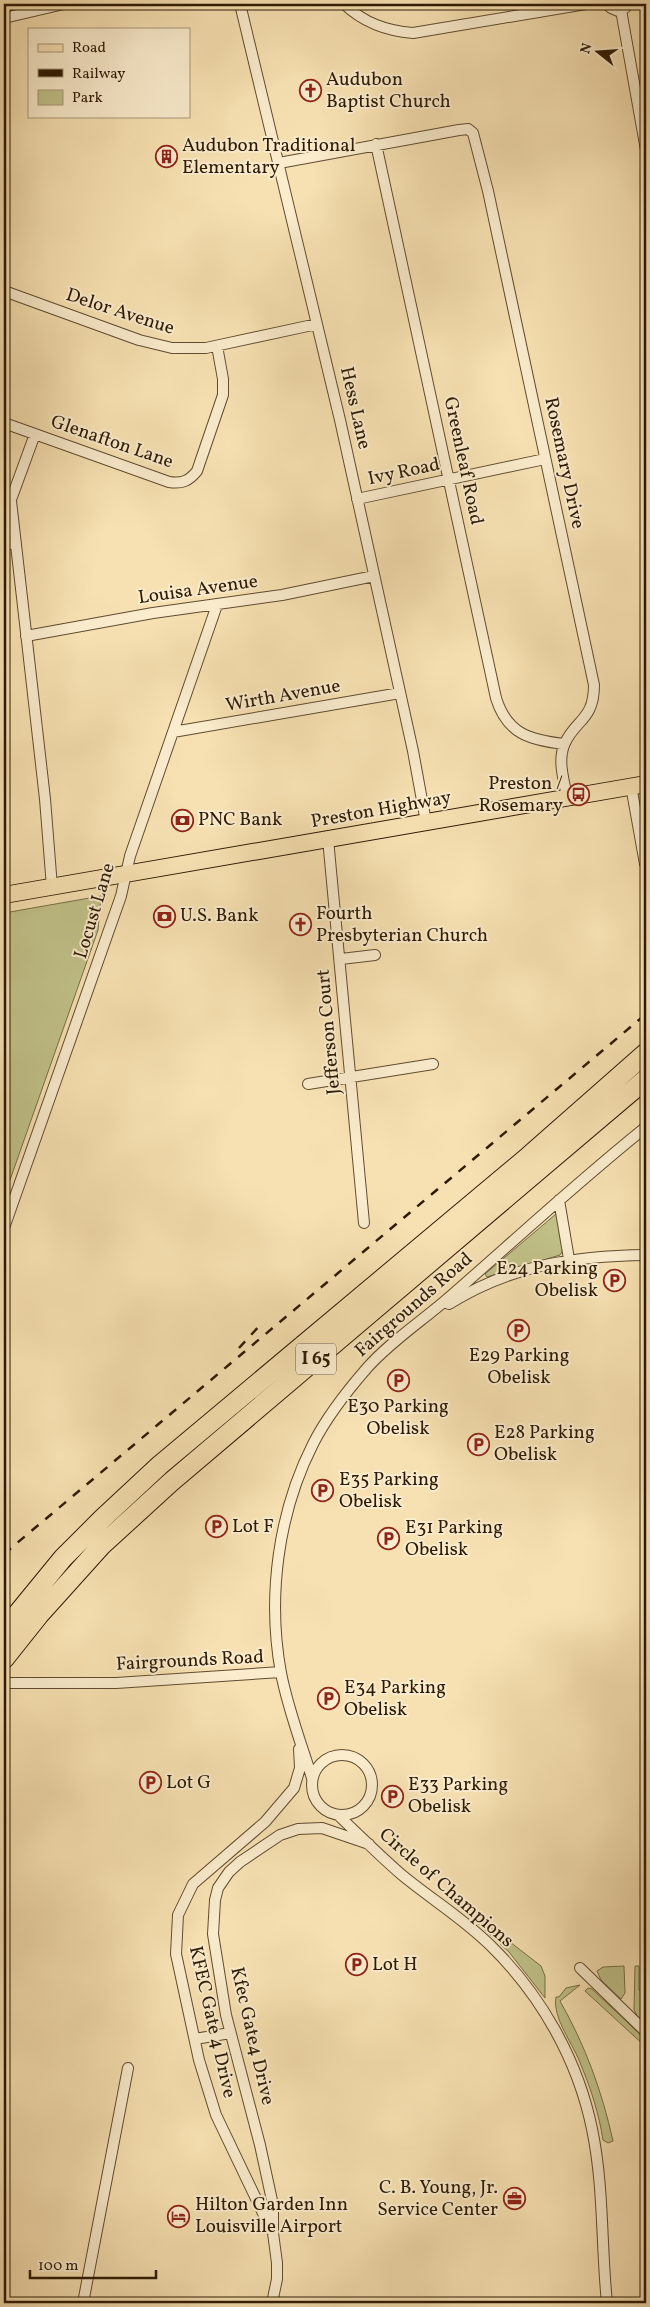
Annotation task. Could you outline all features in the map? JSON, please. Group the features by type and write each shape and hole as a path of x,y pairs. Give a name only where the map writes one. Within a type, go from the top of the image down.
{"highway":[{"name":"I 65","path":"4,1630 63,1558 160,1465 521,1162 646,1053"},
{"name":"I 65","path":"4,1659 39,1615 102,1545 171,1482 646,1079"}],"main road":[{"name":"Preston Highway","path":"4,895 639,785"}],"street":[{"path":"4,18 64,4"},
{"name":"Hess Lane","path":"240,4 358,499 426,822"},
{"path":"344,4 363,20 374,25 413,33 586,4"},
{"path":"607,4 614,10 624,7 646,150"},
{"name":"Rosemary Drive","path":"376,144 459,130 471,130 475,138 594,685 593,701 589,712 564,744"},
{"path":"279,163 376,144"},
{"name":"Greenleaf Road","path":"376,144 499,709 506,720 521,733 542,741 564,744"},
{"name":"Delor Avenue","path":"4,291 152,344 191,349 217,346 317,324"},
{"name":"Glenafton Lane","path":"4,423 169,482 177,484 186,481 197,471 222,395 223,379 217,346"},
{"path":"35,434 11,499 45,799 52,887"},
{"name":"Ivy Road","path":"358,499 545,459"},
{"path":"4,544 16,543"},
{"name":"Louisa Avenue","path":"26,636 154,613 291,593 374,576"},
{"name":"Locust Lane","path":"4,1228 121,896 126,874 156,780 217,605"},
{"name":"Wirth Avenue","path":"173,732 400,693"},
{"path":"564,744 560,765 567,797"},
{"path":"639,785 645,864"},
{"name":"Jefferson Court","path":"328,839 341,959 364,1223"},
{"path":"341,959 375,955"},
{"path":"308,1084 433,1064"},
{"name":"Fairgrounds Road","path":"4,1683 116,1683 281,1672 276,1625 276,1579 283,1533 297,1482 313,1443 342,1399 386,1349 428,1316 559,1200 646,1127"},
{"path":"559,1200 569,1259"},
{"path":"428,1316 495,1280 540,1265 569,1259 646,1255"},
{"path":"281,1672 312,1778 314,1798 328,1812 348,1815 358,1811 371,1796 373,1786 367,1767 351,1755 331,1756 316,1769 312,1778"},
{"name":"KFEC Gate 4 Drive","path":"273,2233 216,2115 195,2039 176,1954 178,1915 193,1884 265,1822 294,1788 300,1768 298,1733"},
{"name":"Circle of Champions","path":"338,1815 402,1875 492,1946 523,1982 558,2036 576,2075 593,2131 600,2195 607,2303"},
{"name":"Kfec Gate4 Drive","path":"272,2303 277,2279 273,2233 273,2205 230,2032 213,1934 215,1900 218,1888 229,1872 280,1835 310,1828 322,1828 345,1834 369,1844"},
{"path":"580,1968 646,2032"},
{"path":"195,2039 230,2032"},
{"path":"83,2303 128,2068"}],"green space":[{"path":"101,896 98,930 4,1197 4,913"},
{"path":"556,1214 558,1216 563,1250 560,1255 487,1277 485,1274"},
{"path":"475,1921 488,1925 541,1966 545,1976 545,1998 509,1952"},
{"path":"624,1966 625,1993 621,1999 601,1980 597,1971 603,1967"},
{"path":"635,1966 639,1966 639,1990 646,1997 646,2012 639,2019 634,2010"},
{"path":"580,1985 560,2001 585,2051 598,2086 613,2141 608,2143 603,2140 597,2111 578,2057 557,2014 556,1997 559,1997 566,1988"},
{"path":"588,1988 592,1989 646,2040 646,2047 585,1991"}],"railway":[{"path":"4,1554 646,1014"},
{"path":"239,1348 262,1323"}],"place":[{"name":"Audubon Baptist Church","path":"310,91"},
{"name":"Audubon Traditional Elementary","path":"166,157"},
{"name":"Preston / Rosemary","path":"579,795"},
{"name":"PNC Bank","path":"182,820"},
{"name":"U.S. Bank","path":"164,916"},
{"name":"Fourth Presbyterian Church","path":"300,925"},
{"name":"E24 Parking Obelisk","path":"614,1280"},
{"name":"E29 Parking Obelisk","path":"519,1330"},
{"name":"E30 Parking Obelisk","path":"398,1381"},
{"name":"E28 Parking Obelisk","path":"478,1444"},
{"name":"E35 Parking Obelisk","path":"323,1491"},
{"name":"Lot F","path":"216,1527"},
{"name":"E31 Parking Obelisk","path":"389,1539"},
{"name":"E34 Parking Obelisk","path":"328,1699"},
{"name":"Lot G","path":"150,1783"},
{"name":"E33 Parking Obelisk","path":"392,1796"},
{"name":"Lot H","path":"356,1965"},
{"name":"C. B. Young, Jr. Service Center","path":"514,2199"},
{"name":"Hilton Garden Inn Louisville Airport","path":"179,2216"}]}
